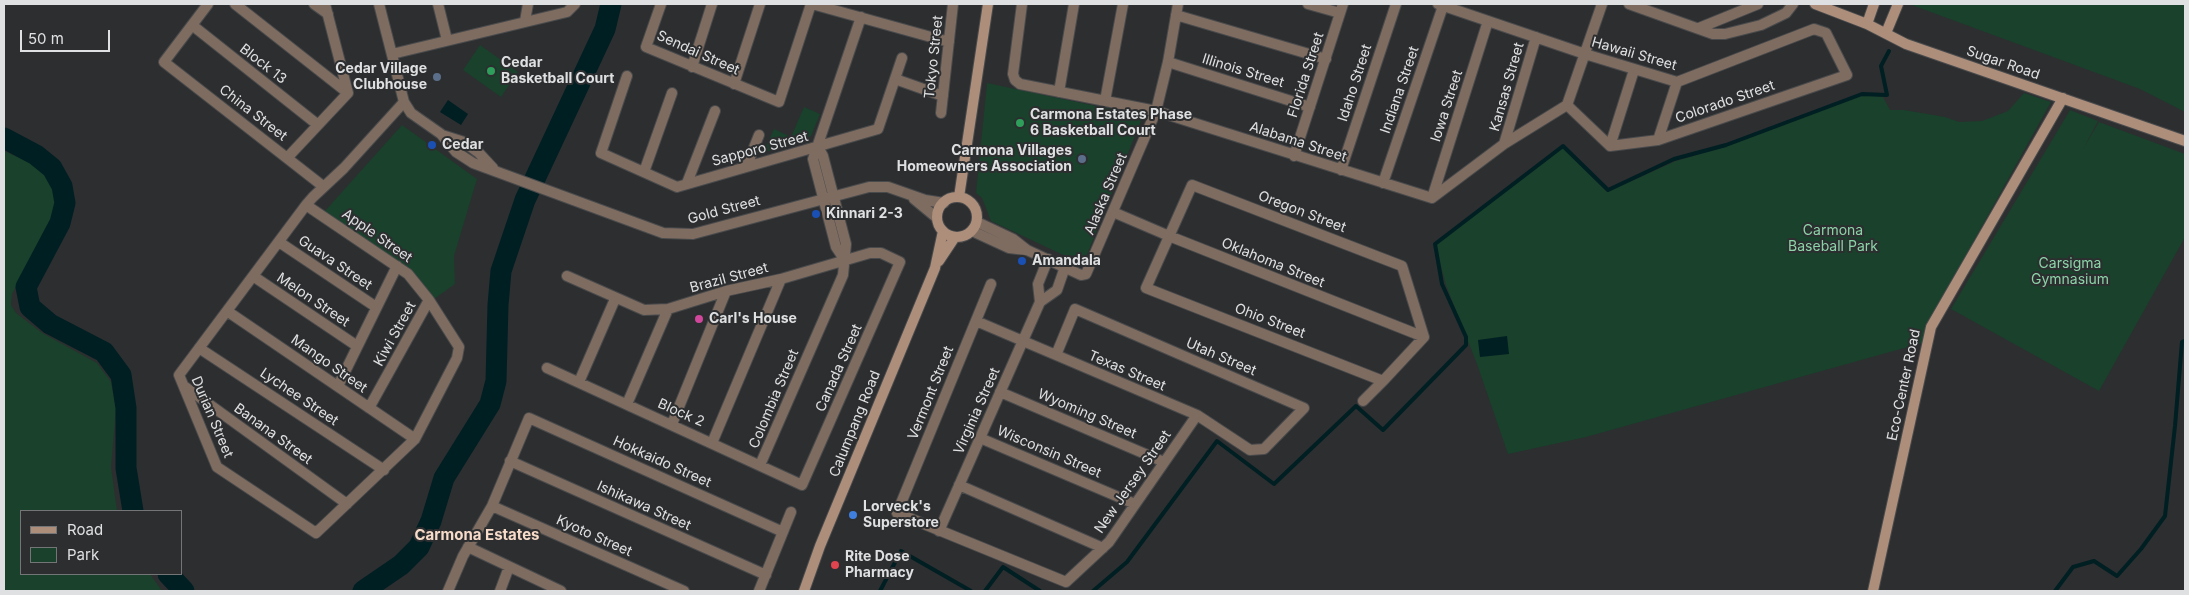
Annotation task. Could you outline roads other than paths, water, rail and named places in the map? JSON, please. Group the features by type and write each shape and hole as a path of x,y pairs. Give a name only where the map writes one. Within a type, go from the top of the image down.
{"main road":[{"path":"959,197 988,4"},
{"name":"Sugar Road","path":"1815,4 1867,24 1906,44 2185,141"},
{"path":"1867,24 1874,4"},
{"path":"1886,33 1898,4"},
{"name":"Eco-Center Road","path":"1873,591 1931,327 2063,98"},
{"path":"959,197 967,200 974,206 977,214 974,226 967,235 955,237 943,231 939,225 938,218 939,210 944,203 951,198 959,197"},
{"name":"Calumpang Road","path":"804,591 824,537 935,268 943,231"},
{"name":"Calumpang Road","path":"935,268 955,237"}],"street":[{"path":"192,25 208,4"},
{"path":"235,4 348,92"},
{"path":"314,4 328,14"},
{"path":"325,4 348,92"},
{"name":"Gold Street","path":"379,4 404,102 411,113 441,134 464,142 479,153 494,169 504,174 663,233 693,234 834,195 878,186 888,187 944,203"},
{"path":"438,4 447,40"},
{"path":"525,20 528,4"},
{"path":"392,54 525,20 567,12 575,4"},
{"name":"Sendai Street","path":"661,4 646,47 778,102 811,4"},
{"path":"692,66 712,4"},
{"path":"734,84 760,4"},
{"path":"811,4 949,42"},
{"name":"Tokyo Street","path":"941,113 954,4"},
{"name":"Alabama Street","path":"1022,4 1013,74 1015,80 1020,84 1156,112 1432,198"},
{"path":"1059,92 1074,4"},
{"path":"1105,101 1123,4"},
{"name":"Alaska Street","path":"974,226 1013,239 1027,250 1081,275 1086,274 1156,112 1168,62 1178,4"},
{"path":"1308,4 1342,8"},
{"name":"Idaho Street","path":"1341,170 1396,4"},
{"path":"1432,198 1504,144 1567,106 1602,4"},
{"path":"1629,4 1712,34 1761,26 1786,13 1792,4"},
{"path":"1699,28 1758,4"},
{"name":"Hawaii Street","path":"1440,5 1634,70 1677,82 1814,29 1826,33 1847,75"},
{"name":"Indiana Street","path":"1383,183 1440,5"},
{"name":"Florida Street","path":"1294,156 1342,8"},
{"path":"1739,11 1746,28"},
{"path":"1176,15 1326,59"},
{"path":"844,259 836,247 813,159 861,18"},
{"name":"Iowa Street","path":"1432,198 1488,21"},
{"name":"China Street","path":"192,25 164,62 324,186"},
{"name":"Block 13","path":"192,25 318,125"},
{"name":"Kansas Street","path":"1504,144 1536,37"},
{"name":"Sapporo Street","path":"627,76 601,153 677,186 878,130 902,58"},
{"name":"Illinois Street","path":"1168,62 1310,106"},
{"path":"1567,106 1610,146 1634,70"},
{"name":"Colorado Street","path":"1610,146 1658,140 1847,75"},
{"path":"895,78 943,96"},
{"path":"1658,140 1677,82"},
{"path":"287,158 348,92"},
{"path":"644,172 672,92"},
{"name":"Durian Street","path":"404,102 306,205 180,375 217,467 316,533 415,439 457,358 459,347"},
{"path":"687,182 715,111"},
{"path":"747,166 759,135"},
{"name":"Colombia Street","path":"760,465 843,274 846,244 823,156 818,147"},
{"name":"Oregon Street","path":"1169,236 1192,185 1402,266 1424,337"},
{"name":"Gold Street","path":"908,194 938,218"},
{"name":"Apple Street","path":"306,205 408,274 429,300 459,347"},
{"name":"Oklahoma Street","path":"1113,212 1424,337"},
{"name":"Ohio Street","path":"1169,236 1146,288 1383,381"},
{"name":"Guava Street","path":"279,242 376,308"},
{"name":"Brazil Street","path":"567,276 615,299 644,310 668,309 726,291 781,279 844,259 870,253 881,253 900,262"},
{"name":"Virginia Street","path":"939,530 1040,302 1038,284 1048,259"},
{"name":"Canada Street","path":"802,485 900,262"},
{"path":"338,386 397,266"},
{"name":"Virginia Street","path":"1040,302 1057,290 1065,267"},
{"name":"Melon Street","path":"253,276 357,346"},
{"path":"712,442 781,279"},
{"name":"Vermont Street","path":"939,530 897,513 991,284"},
{"path":"672,424 726,291"},
{"path":"579,382 615,299"},
{"name":"Kiwi Street","path":"369,408 429,300"},
{"path":"627,404 668,309"},
{"name":"Utah Street","path":"1056,356 1075,309 1304,408 1264,449"},
{"name":"Mango Street","path":"227,311 415,439"},
{"name":"Texas Street","path":"976,321 1197,415 1250,450 1264,449"},
{"path":"1363,401 1424,337"},
{"name":"Lychee Street","path":"200,348 384,470"},
{"name":"Block 2","path":"547,368 712,442 802,485"},
{"name":"Banana Street","path":"184,386 347,504"},
{"name":"Wyoming Street","path":"1000,392 1164,462"},
{"name":"New Jersey Street","path":"939,530 1066,582 1109,542 1197,415"},
{"name":"Hokkaido Street","path":"510,461 529,418 783,532"},
{"name":"Wisconsin Street","path":"980,438 1135,504"},
{"path":"448,591 468,547 492,506 510,461"},
{"name":"Ishikawa Street","path":"510,461 766,575"},
{"path":"959,485 1103,548"},
{"name":"Kyoto Street","path":"492,506 684,591"},
{"path":"759,591 791,512"},
{"path":"468,547 557,590"},
{"path":"500,591 509,567"}],"water":[{"path":"448,100 468,114 461,125 440,112"},
{"path":"1507,336 1509,354 1480,357 1478,340"}],"waterway":[{"path":"363,591 401,565 419,547 431,521 444,478 490,404 496,381 501,271 525,200 605,29 611,4"},
{"path":"1093,591 1127,562 1217,441 1274,484 1356,406 1383,430 1466,345 1466,337 1442,284 1435,244 1563,146 1608,190 1674,159 1726,145 1862,94 1887,95 1881,66 1889,51"},
{"path":"4,138 36,155 52,168 62,186 65,203 60,223 26,287 30,307 50,324 104,352 121,375 126,408 126,468 133,510"},
{"path":"2055,591 2073,567 2094,561 2117,576 2141,549 2165,516 2182,342 2185,341"},
{"path":"880,591 901,551 971,591"},
{"path":"985,591 1003,567 1040,591"},
{"path":"169,575 184,591"}],"place":[{"name":"Cedar Basketball Court","path":"491,71"},
{"name":"Cedar Village Clubhouse","path":"437,77"},
{"name":"Carmona Estates Phase 6 Basketball Court","path":"1020,123"},
{"name":"Cedar","path":"432,145"},
{"name":"Carmona Villages Homeowners Association","path":"1082,159"},
{"name":"Kinnari 2-3","path":"816,214"},
{"name":"Amandala","path":"1022,261"},
{"name":"Carl's House","path":"699,319"},
{"name":"Lorveck's Superstore","path":"853,515"},
{"name":"Rite Dose Pharmacy","path":"835,565"}],"district":[{"name":"Carmona Estates","path":"477,535"}],"park label":[{"name":"Carmona Baseball Park","path":"1833,240"},
{"name":"Carsigma Gymnasium","path":"2070,272"}]}
